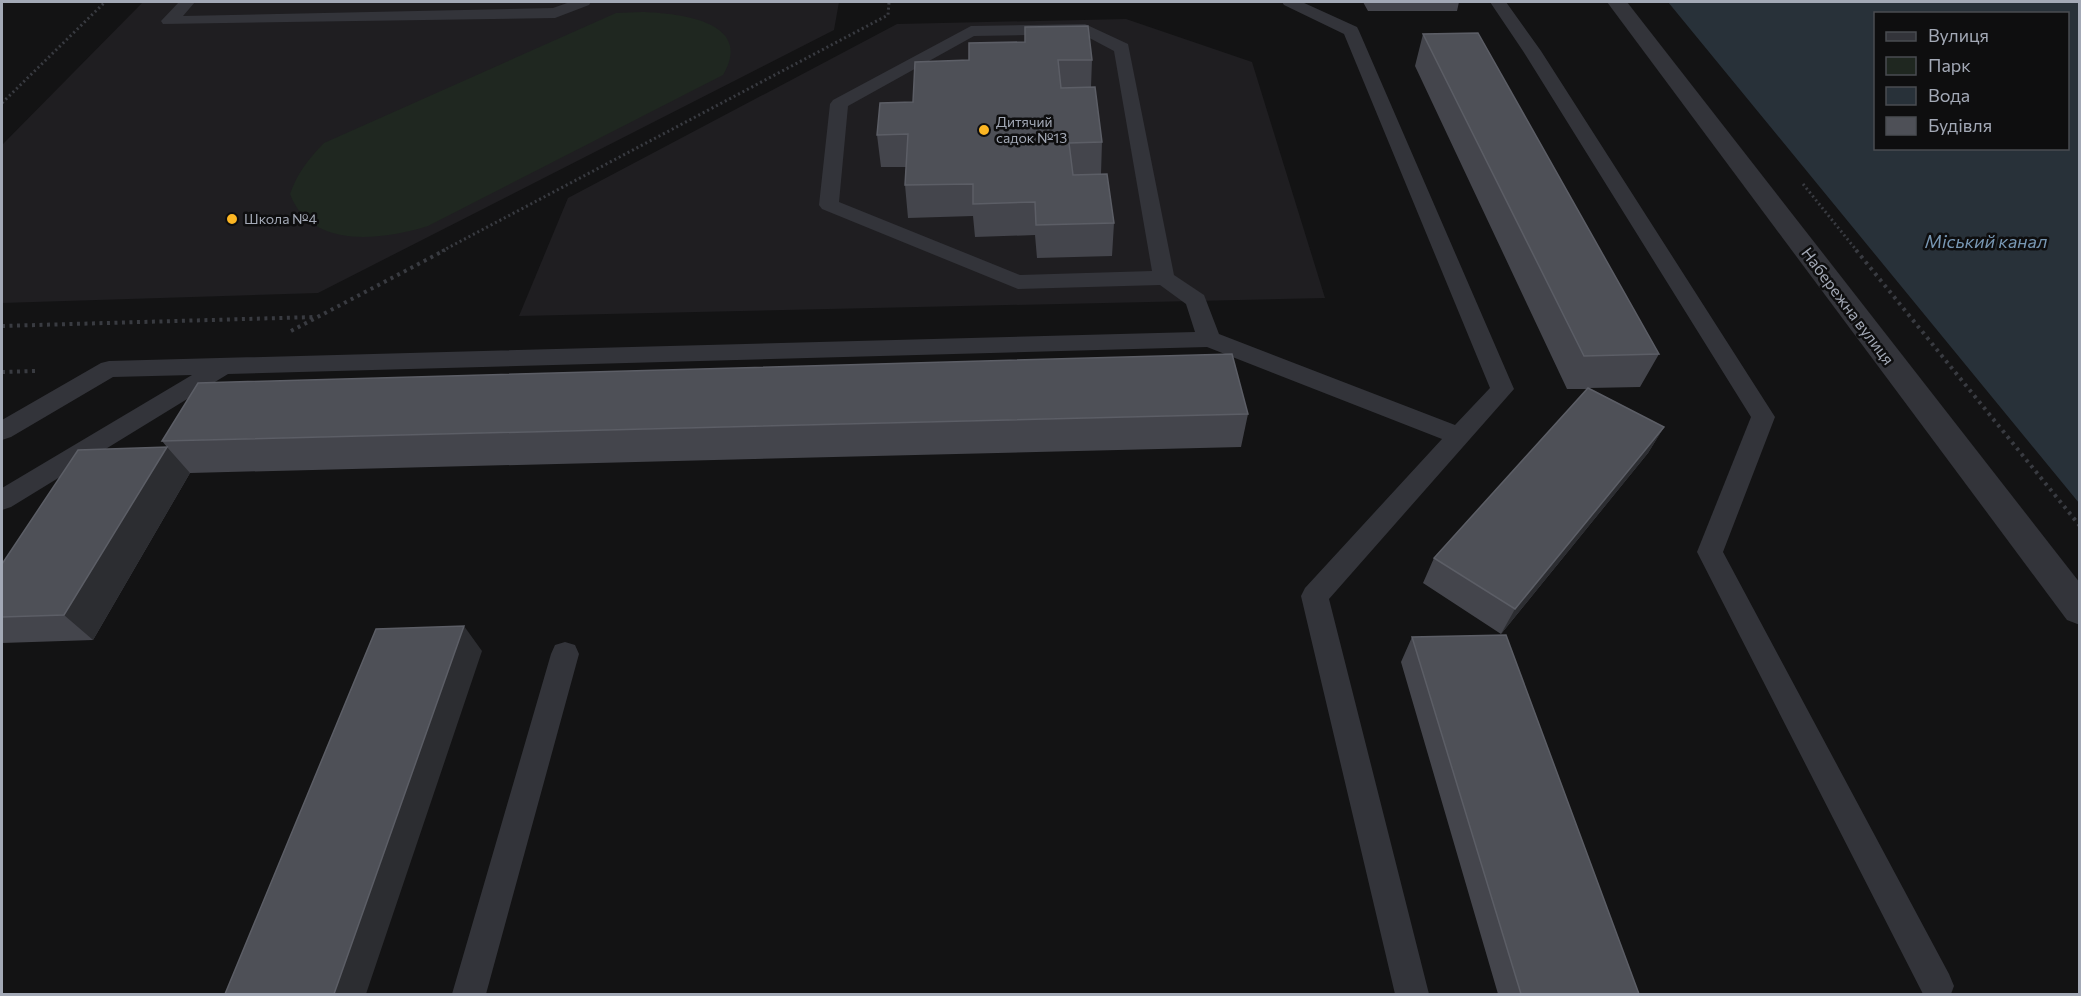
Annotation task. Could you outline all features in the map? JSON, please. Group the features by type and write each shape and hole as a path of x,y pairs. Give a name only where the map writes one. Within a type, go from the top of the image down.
{"street":[{"name":"Набережна вулиця","path":"1617,2 2079,610"}],"lane":[{"path":"186,2 169,21 555,14 583,2"},
{"path":"1290,2 1351,31 1502,389 1315,596 1412,994"},
{"path":"1498,2 1532,51 1763,417 1710,552 1937,986"},
{"path":"1164,278 1122,48 1085,29 971,31 839,104 829,206 1018,282 1164,278 1196,300 1209,339"},
{"path":"2,430 109,369 1209,339 1459,436"},
{"path":"2,500 225,366"},
{"path":"469,994 565,654"}],"path":[{"path":"2,103 105,2"},
{"path":"285,333 888,15 890,2"},
{"path":"1797,176 2079,526"},
{"path":"2,326 316,317"}],"shaded area":[{"name":"Школа №4","path":"143,2 839,2 834,30 318,293 2,303 2,145"},
{"name":"Дитячий садок №13","path":"1126,19 1252,62 1325,298 519,316 568,198 897,24"}],"green space":[{"path":"642,12 692,18 721,32 729,43 730,57 723,75 428,226 410,231 370,237 331,232 314,225 300,212 290,194 304,167 324,143 616,13"}],"water":[{"name":"Міський канал","path":"1668,2 2079,2 2079,503"}],"building":[{"path":"1088,26 1092,60 1058,60 1061,88 1095,87 1102,142 1069,143 1073,175 1107,174 1114,223 1036,225 1035,202 973,204 973,184 905,185 908,134 877,135 880,103 913,102 915,62 969,60 969,43 1025,42 1025,27"},
{"path":"1478,33 1659,354 1584,356 1423,34"},
{"path":"1232,354 1248,414 162,441 198,383"},
{"path":"1588,388 1664,427 1515,609 1434,558"},
{"path":"167,447 64,615 2,617 2,564 78,450"},
{"path":"464,626 334,994 225,994 376,629"},
{"path":"1506,635 1639,994 1521,994 1412,637"}],"place":[{"name":"Дитячий садок №13","path":"984,130"},
{"name":"Школа №4","path":"232,219"}]}
